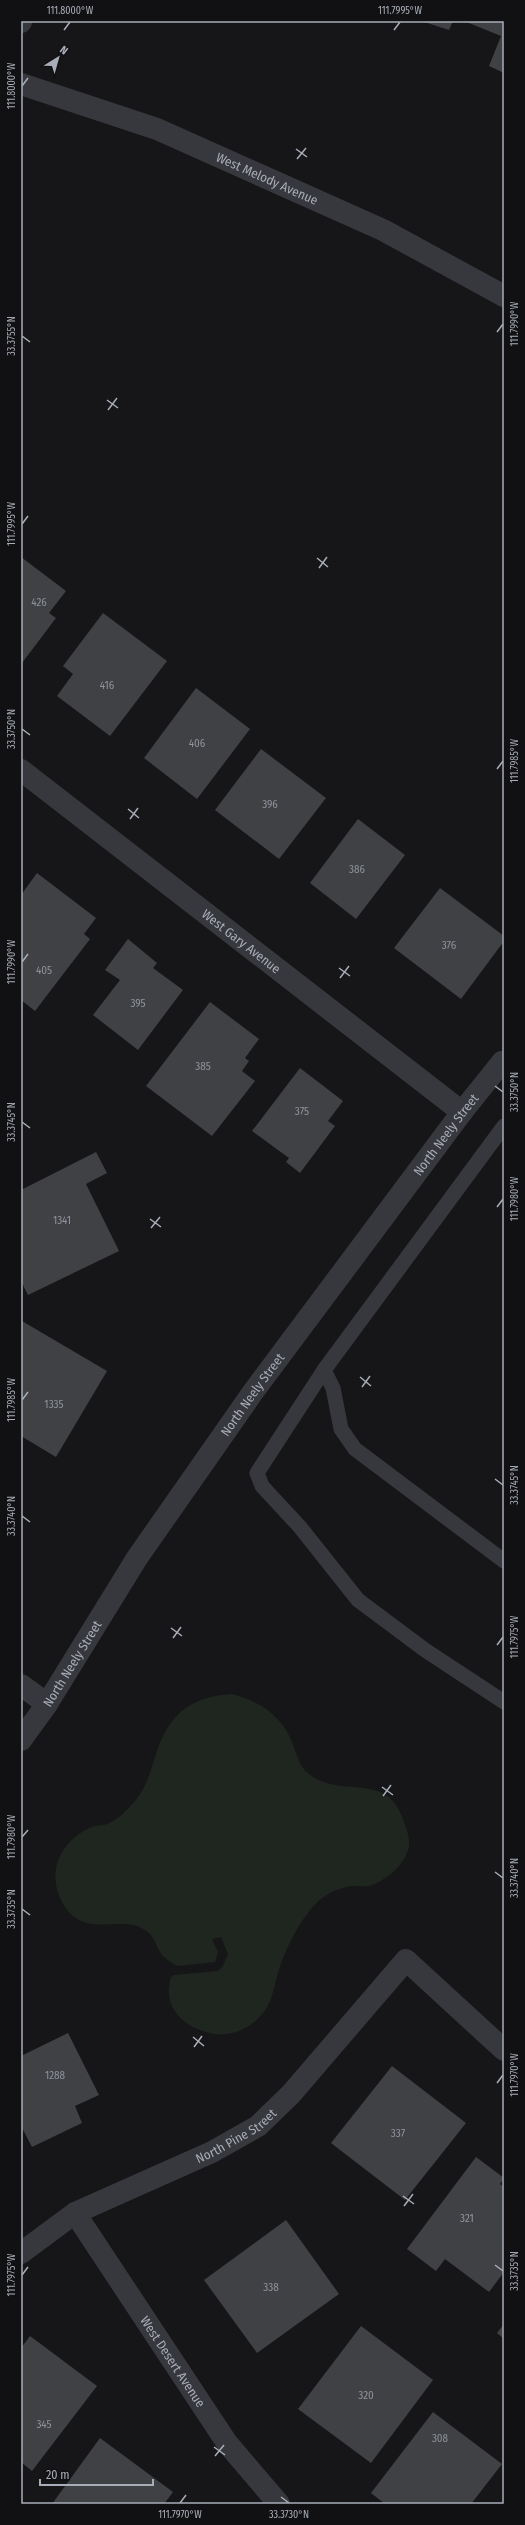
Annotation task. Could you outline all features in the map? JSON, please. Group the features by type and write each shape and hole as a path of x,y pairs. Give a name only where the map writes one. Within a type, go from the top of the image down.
{"street":[{"name":"West Melody Avenue","path":"21,84 157,129 383,230 504,296"},
{"name":"West Gary Avenue","path":"21,770 462,1112"},
{"name":"North Neely Street","path":"21,1740 47,1704 137,1558 253,1392 462,1112 502,1062"},
{"path":"21,1685 47,1704"},
{"name":"North Pine Street","path":"21,2253 75,2213 212,2152 258,2126 292,2094 406,1960 504,2050"},
{"name":"West Desert Avenue","path":"75,2213 227,2443 279,2504"}],"lane":[{"path":"504,1126 324,1370 257,1473 262,1486 300,1528 358,1600 426,1650 504,1702"},
{"path":"324,1370 333,1388 341,1429 355,1449 504,1561"}],"shaded area":[{"path":"232,1694 253,1701 262,1706 278,1719 290,1736 301,1765 309,1774 322,1781 335,1785 374,1790 386,1795 395,1804 403,1819 408,1833 409,1848 402,1862 383,1880 369,1886 353,1886 340,1889 321,1899 302,1922 286,1952 266,2009 256,2020 243,2029 229,2034 214,2034 194,2028 178,2015 170,2002 169,1987 171,1977 174,1975 218,1971 223,1966 228,1954 221,1937 212,1939 218,1952 215,1962 177,1966 162,1955 153,1938 145,1930 124,1924 89,1923 78,1920 69,1912 60,1898 56,1887 55,1876 60,1856 73,1839 92,1827 105,1825 115,1820 126,1811 139,1796 147,1780 160,1742 173,1719 192,1704 203,1699"}],"building":[{"path":"421,21 453,21 449,30"},
{"path":"464,21 504,21 504,73 489,66 501,36"},
{"path":"21,557 66,591 49,613 56,618 22,663"},
{"path":"103,613 167,661 110,736 57,696 73,674 63,666"},
{"path":"196,688 250,729 197,799 144,758"},
{"path":"261,749 326,798 279,859 215,810"},
{"path":"358,819 405,855 356,919 310,883"},
{"path":"37,873 96,918 84,934 90,939 35,1011 21,1000 21,895"},
{"path":"440,888 504,936 504,941 461,999 394,948"},
{"path":"128,939 157,963 153,968 183,990 138,1050 93,1015 120,980 105,970"},
{"path":"210,1002 259,1039 245,1058 249,1061 242,1071 255,1081 212,1136 146,1086"},
{"path":"300,1068 343,1101 328,1121 335,1126 300,1173 286,1162 289,1158 252,1131"},
{"path":"96,1152 107,1173 86,1184 119,1251 28,1295 21,1281 21,1190"},
{"path":"22,1321 107,1371 56,1457 21,1436"},
{"path":"68,2033 99,2095 75,2106 82,2123 32,2147 21,2126 21,2056"},
{"path":"392,2066 466,2123 405,2200 331,2143"},
{"path":"476,2157 504,2178 500,2184 504,2187 504,2272 489,2292 445,2259 436,2271 407,2249"},
{"path":"286,2220 339,2294 257,2353 204,2280"},
{"path":"504,2324 504,2339 497,2333"},
{"path":"361,2326 433,2380 371,2463 298,2409"},
{"path":"30,2336 97,2386 32,2471 21,2462 21,2348"},
{"path":"433,2412 502,2464 471,2504 385,2504 371,2493"},
{"path":"100,2438 173,2492 164,2504 52,2504"}]}
